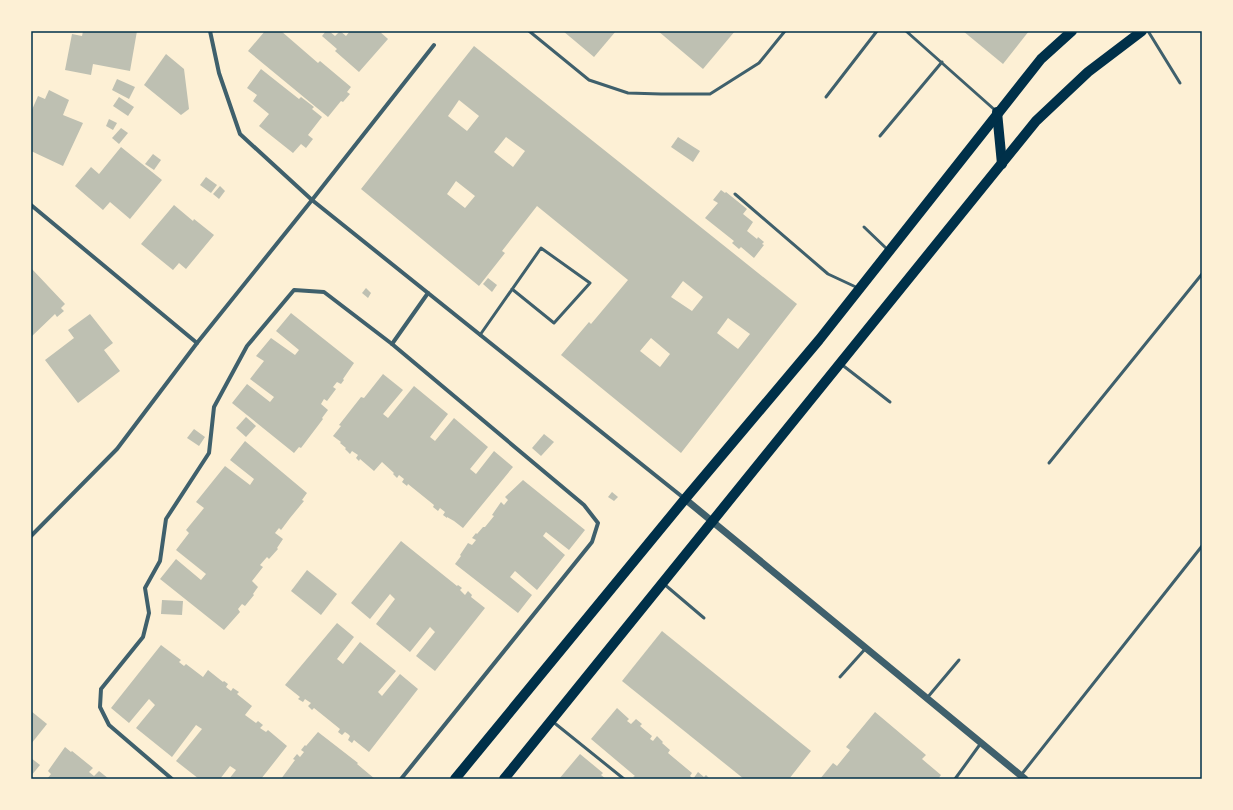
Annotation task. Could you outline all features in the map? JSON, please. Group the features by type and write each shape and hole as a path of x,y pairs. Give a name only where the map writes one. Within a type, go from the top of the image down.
{"main road":[{"path":"504,779 1036,121 1088,72 1142,31"},
{"path":"455,779 685,499 819,340 997,112 1041,59 1070,32"},
{"path":"997,112 1002,164"}],"street":[{"path":"210,31 219,74 240,134 312,200 713,521 1023,777"},
{"path":"31,536 116,449 197,343 312,200 434,44"},
{"path":"31,205 197,343"},
{"path":"172,779 109,725 100,707 101,689 143,636 149,613 145,588 160,561 166,519 209,453 214,407 247,346 294,290 324,292 392,344 584,505 598,523 592,542 401,779"},
{"path":"392,344 428,293"}],"lane":[{"path":"529,31 589,80 628,93 661,94 710,94 759,62 785,31"},
{"path":"826,97 877,31"},
{"path":"906,31 997,112"},
{"path":"1148,31 1180,83"},
{"path":"880,136 942,62"},
{"path":"735,194 828,274 860,289"},
{"path":"864,227 889,251"},
{"path":"480,334 541,248 590,283 554,323 512,289"},
{"path":"1049,463 1202,274"},
{"path":"840,363 890,402"},
{"path":"1023,777 1202,546"},
{"path":"663,583 704,618"},
{"path":"840,677 866,648"},
{"path":"927,698 959,660"},
{"path":"552,720 624,779"},
{"path":"955,779 980,743"}],"building":[{"path":"83,31 137,31 130,71 93,64 91,75 65,70 72,34 82,36"},
{"path":"265,31 281,31 318,63 320,61 351,87 347,92 350,94 343,102 341,101 328,117 248,51"},
{"path":"326,31 329,31 335,36 340,31 346,36 350,31 379,31 388,39 359,72 335,51 337,49 322,36"},
{"path":"563,31 616,31 594,57"},
{"path":"658,31 735,31 703,69"},
{"path":"963,31 1029,31 1003,64"},
{"path":"474,46 797,304 681,453 561,355 589,322 591,324 628,280 537,206 502,251 505,253 479,286 361,189","holes":["459,100 479,116 467,131 448,116","506,137 525,151 513,167 494,152","456,181 475,196 465,208 447,194","683,281 703,297 692,311 671,297","728,318 750,334 738,349 717,333","651,338 670,354 660,367 640,351"]},
{"path":"166,54 184,69 189,109 181,115 144,85"},
{"path":"261,69 299,99 301,97 314,107 312,109 322,117 308,135 313,139 306,148 301,144 293,153 259,126 269,114 253,101 257,95 247,88"},
{"path":"117,79 135,87 129,99 112,90"},
{"path":"49,90 69,100 63,115 83,123 63,166 31,151 31,112 38,96 45,99"},
{"path":"119,97 134,107 128,116 113,106"},
{"path":"109,119 117,123 113,130 106,126"},
{"path":"121,128 128,133 119,144 112,138"},
{"path":"678,137 700,151 693,162 671,147"},
{"path":"121,147 162,180 130,219 110,202 103,210 75,186 91,167 99,174"},
{"path":"153,154 161,160 154,170 145,164"},
{"path":"206,177 217,185 211,193 200,185"},
{"path":"220,186 225,191 219,199 213,194"},
{"path":"721,190 725,193 726,192 747,209 743,214 753,222 747,231 757,239 758,237 764,242 762,244 764,245 754,258 741,247 739,249 732,243 734,241 705,218 718,203 713,200"},
{"path":"174,205 193,221 194,219 214,235 186,269 179,263 173,270 141,244"},
{"path":"31,268 65,304 61,308 64,311 57,317 55,314 31,337"},
{"path":"488,278 497,285 492,292 483,284"},
{"path":"366,288 371,293 368,298 362,293"},
{"path":"291,313 354,363 341,384 337,382 333,387 336,389 327,401 324,399 321,404 328,410 322,418 323,419 301,448 299,447 294,453 232,403 247,384 270,402 274,397 250,379 264,361 256,356 271,338 295,355 299,350 276,331"},
{"path":"90,314 113,343 104,350 120,371 78,403 45,360 74,338 68,330"},
{"path":"383,374 403,390 383,414 388,418 414,386 448,414 430,437 435,441 454,418 488,447 470,469 476,474 494,451 513,467 463,528 443,515 445,512 440,508 438,511 433,507 434,505 408,484 407,486 402,482 404,479 399,475 397,478 393,474 394,473 382,462 374,471 360,459 359,461 356,458 358,455 352,451 350,454 340,443 341,442 333,436 341,426 339,425 361,397 364,398"},
{"path":"246,417 256,426 246,437 236,428"},
{"path":"194,429 205,437 199,446 187,438"},
{"path":"544,434 554,442 541,456 532,448"},
{"path":"245,441 307,493 302,500 304,501 281,530 279,528 275,533 283,539 277,548 278,549 269,559 267,557 260,565 263,567 252,581 258,587 253,594 254,595 245,606 242,604 238,609 240,612 224,630 160,579 176,559 201,580 206,574 176,550 189,533 186,530 204,508 196,502 225,466 250,485 254,479 230,460"},
{"path":"523,480 585,530 569,550 546,532 543,536 565,555 537,590 515,571 510,577 532,595 518,613 455,564 468,543 472,545 476,540 472,538 476,533 477,534 483,527 485,527 494,516 492,515 501,502 504,505 508,500 505,497"},
{"path":"612,492 618,497 614,501 608,497"},
{"path":"401,541 457,586 458,585 462,588 460,590 465,595 468,591 472,595 471,597 485,608 435,671 416,656 435,632 430,627 410,652 376,624 395,599 390,594 370,619 351,603"},
{"path":"307,570 337,594 321,615 291,591"},
{"path":"162,600 183,601 182,615 161,614"},
{"path":"337,623 354,637 337,659 343,664 360,642 396,671 378,692 382,696 400,674 418,689 369,752 354,740 352,743 348,740 350,736 348,734 345,732 342,735 338,732 340,729 314,708 312,710 308,706 311,703 305,699 303,702 298,699 300,697 285,685"},
{"path":"662,631 811,751 789,779 744,779 622,681"},
{"path":"161,645 181,660 179,662 184,666 186,664 203,677 208,670 223,682 224,681 228,684 226,687 231,691 233,688 239,692 237,694 252,706 245,715 256,723 258,721 263,725 260,728 266,732 268,730 287,746 261,779 229,779 236,770 230,766 220,779 199,779 176,761 202,729 196,725 172,757 136,728 155,705 149,699 129,723 111,708"},
{"path":"617,708 629,719 627,721 631,724 636,719 642,724 640,726 652,736 650,739 653,741 657,736 670,750 668,753 692,773 690,776 693,779 636,779 633,777 635,776 591,739"},
{"path":"31,711 47,724 31,744"},
{"path":"875,712 926,755 922,759 941,775 938,779 820,779 833,763 837,766 850,750 846,747"},
{"path":"318,732 358,763 357,764 375,779 281,779 295,760 293,759 297,754 300,757 304,752 301,750"},
{"path":"65,747 93,768 89,772 94,776 99,771 109,779 47,779 51,774 48,771"},
{"path":"580,754 603,773 601,775 606,779 559,779"},
{"path":"31,758 40,765 31,776"},
{"path":"698,772 704,777 706,775 710,779 693,779"}]}
